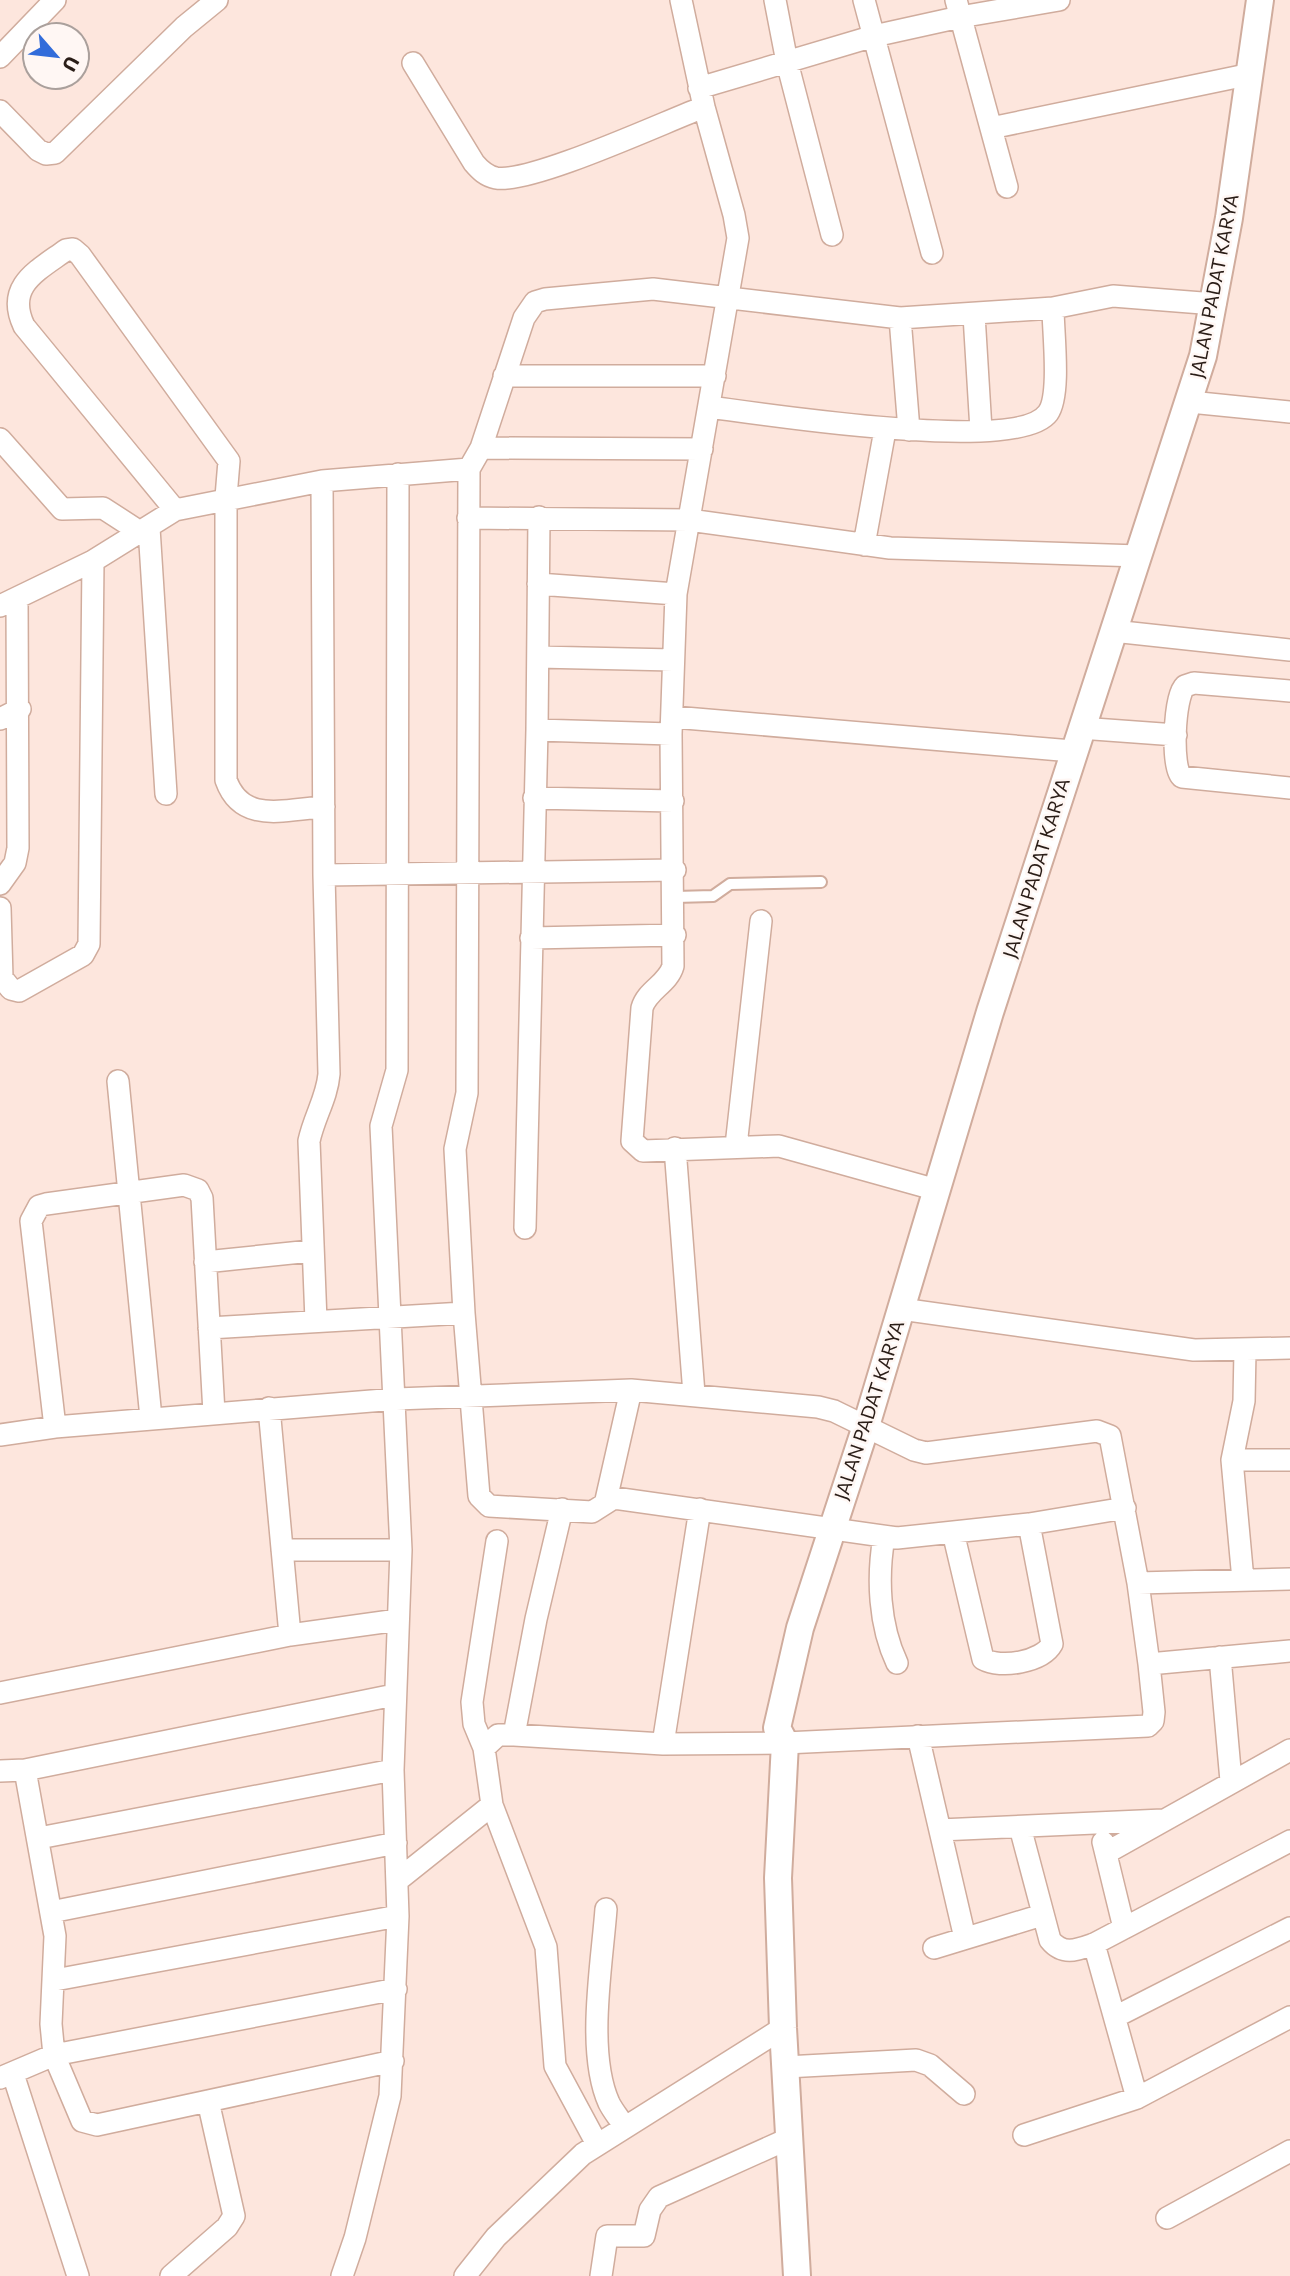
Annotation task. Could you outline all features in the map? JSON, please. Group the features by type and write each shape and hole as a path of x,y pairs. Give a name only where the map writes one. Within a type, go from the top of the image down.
{"street":[{"path":"0,57 55,0"},
{"path":"0,111 38,150 46,154 55,153 199,13 217,0"},
{"path":"681,0 701,97 737,225 737,253 676,594 672,725 675,935 671,973 644,1000 642,1008 632,1140 643,1151 736,1146 786,1148 937,1189"},
{"path":"775,0 787,62 832,234"},
{"path":"864,0 932,253"},
{"path":"413,63 474,163 496,178 527,175 563,163 701,97 787,62 958,8 1059,0"},
{"name":"JALAN PADAT KARYA","path":"797,2276 783,2028 778,1878 781,1736 800,1628 866,1426 1076,739 1190,402 1215,304 1261,0"},
{"path":"958,8 1007,187"},
{"path":"991,128 1251,75"},
{"path":"176,510 24,326 18,314 16,302 20,288 66,250 73,249 80,254 229,461 226,497 226,780 230,792 241,805 256,811 324,807"},
{"path":"1125,1508 1029,1524 884,1537 614,1498 606,1500 592,1512 489,1506 483,1503 479,1496 470,1395 455,1149 467,1093 468,469 481,448 524,318 535,302 653,289 900,318 1053,308 1122,296 1215,304"},
{"path":"710,407 885,430 981,430 1034,423 1046,417 1053,406 1053,308"},
{"path":"974,315 981,430"},
{"path":"900,318 909,430"},
{"path":"504,376 715,376"},
{"path":"1190,402 1290,412"},
{"path":"864,544 885,430"},
{"path":"0,439 62,509 103,508 145,530"},
{"path":"481,448 702,449"},
{"path":"0,884 15,863 18,848 20,709 8,602 93,561 176,510 226,497 322,481 468,469"},
{"path":"342,2276 355,2238 390,2096 396,1989 398,1880 393,1770 401,1550 396,1399 381,1126 397,1070 398,474"},
{"path":"316,1321 311,1251 309,1141 313,1124 325,1098 330,1074 324,875 322,481"},
{"path":"525,1228 537,730 539,517"},
{"path":"468,518 689,520 864,544 1139,556"},
{"path":"145,530 166,794"},
{"path":"0,908 2,978 11,989 19,991 83,955 89,944 93,561"},
{"path":"538,584 676,594"},
{"path":"1113,631 1290,650"},
{"path":"538,657 673,660"},
{"path":"1290,691 1194,684 1185,686 1178,694 1175,768 1178,776 1290,788"},
{"path":"0,719 20,709"},
{"path":"537,730 672,725 1076,739 1176,736"},
{"path":"534,798 673,801"},
{"path":"324,875 675,870"},
{"path":"736,1146 761,921"},
{"path":"531,938 675,935"},
{"path":"118,1081 151,1418"},
{"path":"675,1148 694,1394"},
{"path":"55,1427 31,1221 34,1212 46,1203 184,1185 198,1190 202,1198 214,1413"},
{"path":"205,1262 311,1251"},
{"path":"901,1309 1194,1350 1290,1348"},
{"path":"209,1328 391,1315 464,1313"},
{"path":"1243,1580 1232,1460 1244,1401 1245,1351"},
{"path":"606,1500 631,1390"},
{"path":"0,1435 55,1427 269,1408 470,1395 631,1390 818,1407 926,1453 1105,1432 1114,1444 1149,1664 1154,1712 1147,1726 918,1736 781,1736 663,1744 498,1735 484,1748"},
{"path":"269,1408 290,1635"},
{"path":"1232,1460 1290,1460"},
{"path":"514,1735 536,1619 562,1509"},
{"path":"663,1744 699,1509"},
{"path":"953,1532 983,1659 993,1662 1032,1659 1045,1654 1052,1644 1029,1524"},
{"path":"884,1537 879,1576 881,1599 897,1663"},
{"path":"497,1541 472,1702 474,1724 484,1748 492,1805 546,1947 555,2066 597,2144"},
{"path":"282,1550 401,1550"},
{"path":"1138,1583 1290,1579"},
{"path":"0,1693 290,1635 398,1620"},
{"path":"1149,1664 1290,1651"},
{"path":"1220,1657 1230,1781"},
{"path":"0,1771 24,1770 394,1695"},
{"path":"918,1736 965,1938"},
{"path":"1106,1853 1230,1781 1290,1750"},
{"path":"24,1770 39,1838 55,1936 51,2024 54,2055 79,2115 89,2124 393,2061"},
{"path":"39,1838 393,1770"},
{"path":"398,1880 492,1805"},
{"path":"940,1830 1163,1820"},
{"path":"1097,1823 1124,1928"},
{"path":"1020,1827 1050,1940 1063,1951 1074,1951 1094,1944 1290,1841"},
{"path":"51,1912 396,1843"},
{"path":"606,1909 598,2029 600,2066 609,2102 624,2126"},
{"path":"934,1948 1042,1915"},
{"path":"55,1980 398,1916"},
{"path":"1115,2017 1290,1928"},
{"path":"1094,1944 1137,2098"},
{"path":"78,2276 7,2076 54,2055 396,1989"},
{"path":"1024,2135 1137,2098 1290,2017"},
{"path":"465,2276 496,2237 563,2171 597,2144 783,2028"},
{"path":"786,2067 916,2060 930,2065 964,2094"},
{"path":"171,2276 221,2232 234,2216 208,2101"},
{"path":"601,2276 607,2236 644,2236 651,2205 661,2195 790,2138"},
{"path":"1167,2218 1290,2151"}],"lane":[{"path":"675,897 713,896 730,884 821,882"}]}
